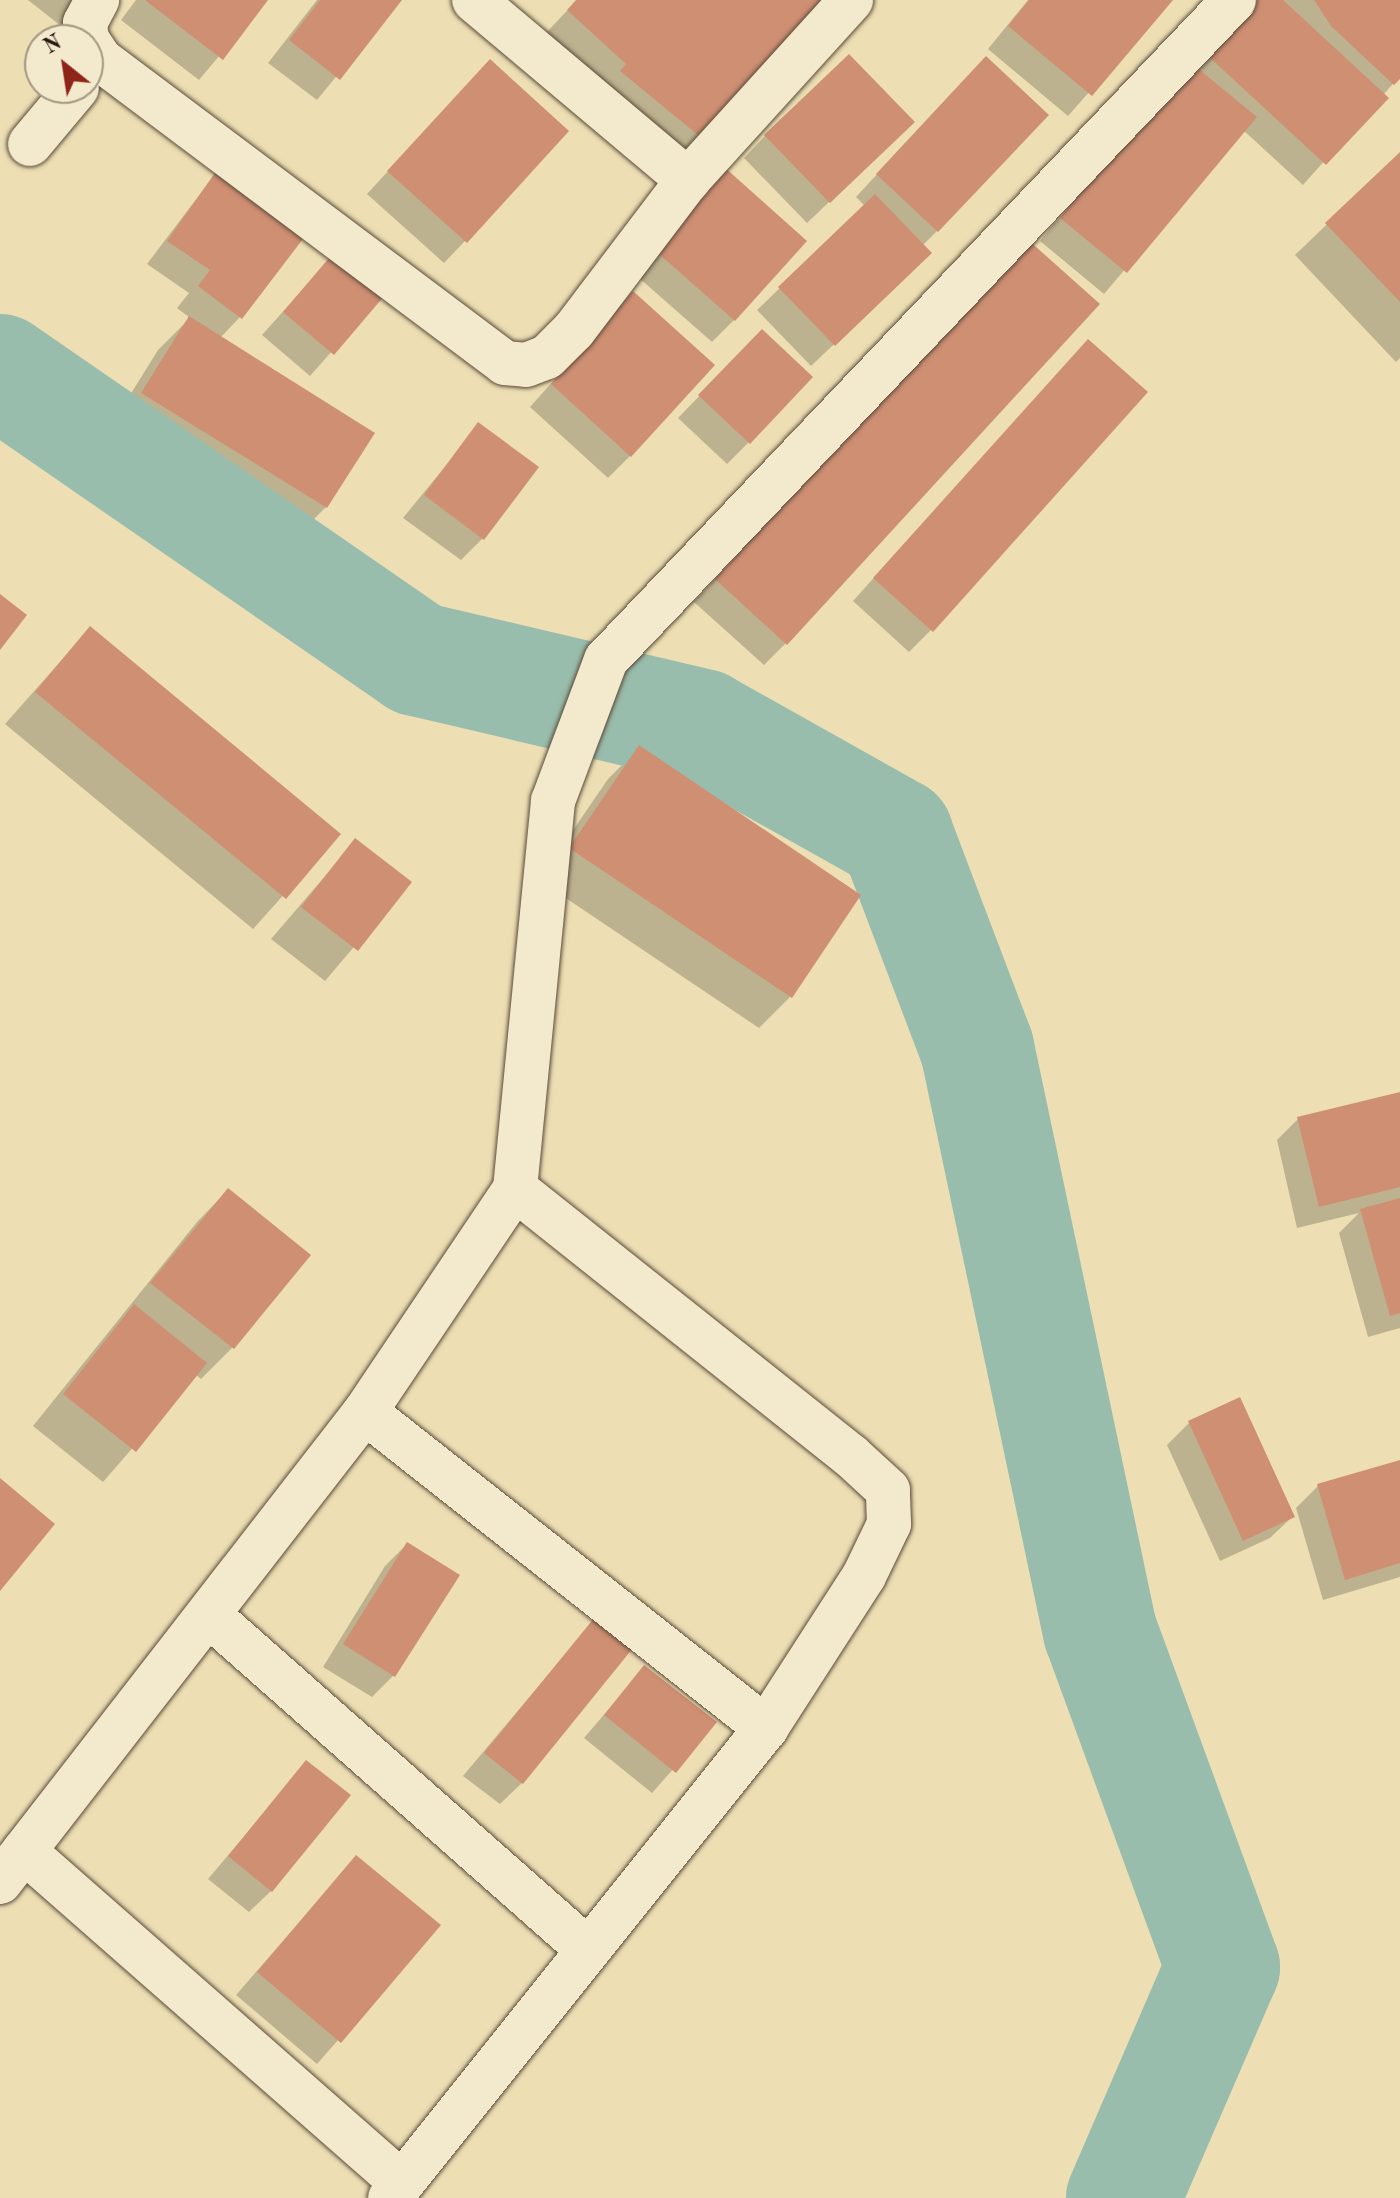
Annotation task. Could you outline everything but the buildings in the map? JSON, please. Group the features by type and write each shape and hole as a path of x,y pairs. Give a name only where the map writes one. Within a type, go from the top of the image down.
{"street":[{"path":"85,24 97,0"},
{"path":"474,0 688,180"},
{"path":"104,73 505,363 526,365 547,357 574,330 688,180 851,0"},
{"path":"515,1189 888,1490 889,1524 864,1576 766,1728 396,2190 12,1866 365,1412 515,1189 553,801 606,660 1231,1"},
{"path":"30,144 58,104"},
{"path":"365,1412 766,1728"},
{"path":"209,1615 587,1949"}],"waterway":[{"path":"0,371 417,659 702,726 896,835 977,1048 1100,1631 1223,1967 1123,2198"}]}
